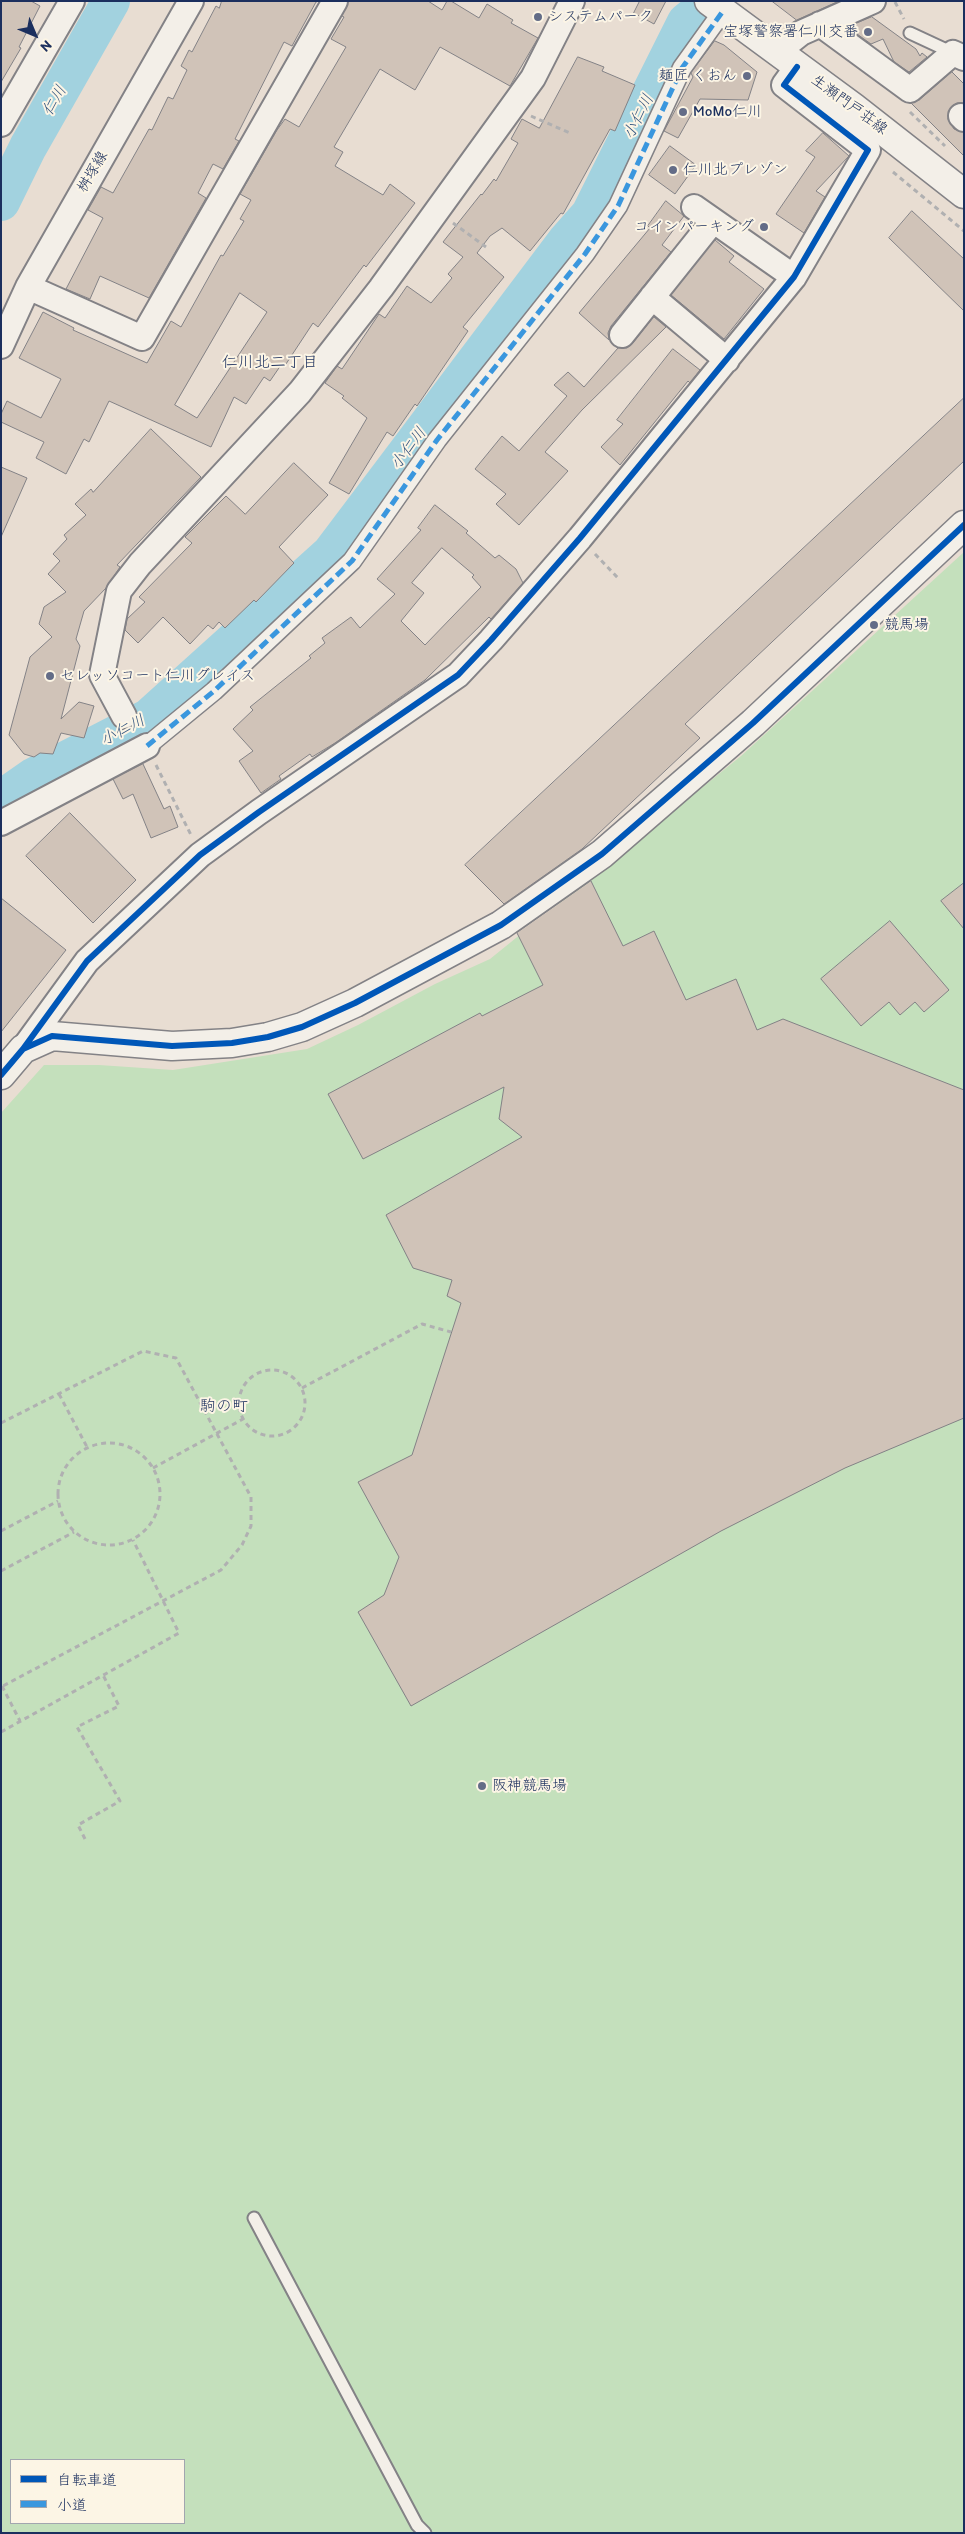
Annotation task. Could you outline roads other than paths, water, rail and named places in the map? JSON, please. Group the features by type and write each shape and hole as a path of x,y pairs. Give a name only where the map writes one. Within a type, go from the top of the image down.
{"street":[{"path":"1,124 72,1"},
{"name":"桝塚線","path":"1,346 28,287 191,1"},
{"path":"28,287 142,338 335,1"},
{"path":"124,716 102,675 119,591 140,564 300,392 381,288 533,78 572,1"},
{"path":"1,1075 23,1049 87,961 200,855 259,812 458,675 580,538 794,278 868,150 784,85 787,60 801,33 873,1"},
{"path":"1,822 147,746 214,691 352,561 437,440 585,254 618,206 682,68 716,6"},
{"name":"生瀬門戸荘線","path":"716,6 907,148 964,194"},
{"path":"820,24 910,90 958,56"},
{"path":"622,334 652,297 703,214 794,278"},
{"path":"652,297 726,360"},
{"path":"23,1049 52,1036 172,1046 232,1043 268,1037 302,1027 355,1003 501,925 602,854 753,723 964,525"}],"lane":[{"path":"910,33 958,56"},
{"path":"254,2218 417,2525 425,2533"}],"waterway":[{"name":"仁川","path":"1,202 28,147 111,1"},
{"name":"小仁川","path":"1,799 33,777 148,718 331,553 567,240 590,214 686,22 712,1"}],"place":[{"name":"システムパーク","path":"538,17"},
{"name":"宝塚警察署仁川交番","path":"868,32"},
{"name":"麺匠 くおん","path":"747,76"},
{"name":"MoMo仁川","path":"683,112"},
{"name":"仁川北プレゾン","path":"673,170"},
{"name":"コインパーキング","path":"764,227"},
{"name":"競馬場","path":"874,625"},
{"name":"セレッソコート仁川グレイス","path":"50,676"},
{"name":"阪神競馬場","path":"482,1786"}],"district":[{"name":"仁川北二丁目","path":"270,363"},
{"name":"駒の町","path":"224,1407"}]}
